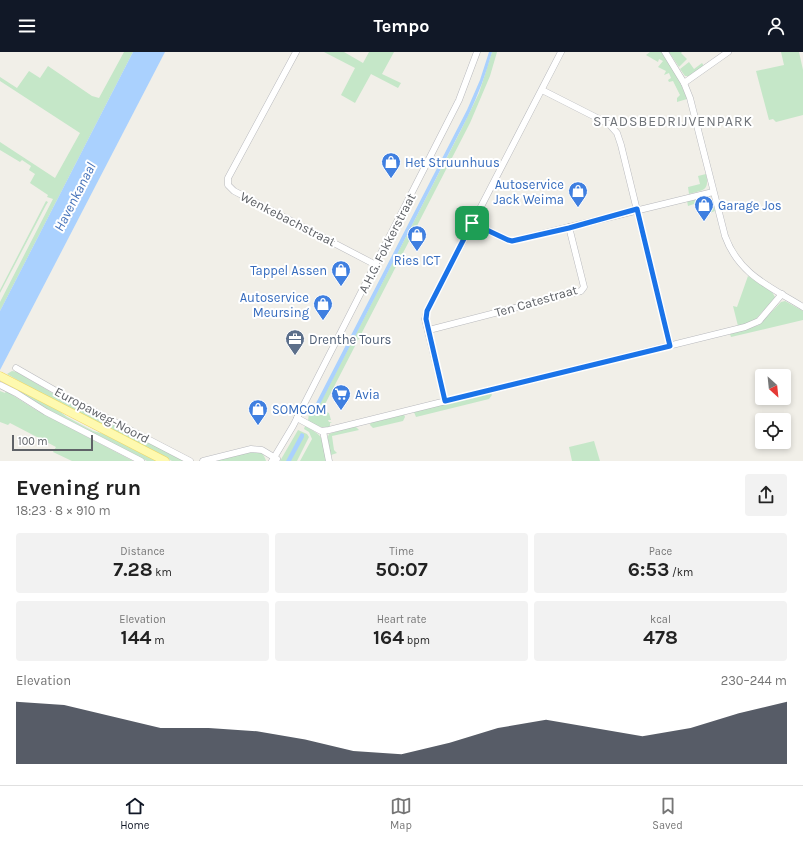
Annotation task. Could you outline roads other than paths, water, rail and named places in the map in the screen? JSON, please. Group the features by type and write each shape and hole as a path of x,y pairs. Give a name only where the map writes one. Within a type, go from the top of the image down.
{"main road":[{"name":"Europaweg-Noord","path":"0,376 5,384 165,461"}],"street":[{"name":"Wenkebachstraat","path":"296,52 228,178 228,185 234,191 376,264"},
{"name":"A.H.G. Fokkerstraat","path":"275,459 460,99 477,52"},
{"path":"445,401 426,319 427,311 561,52"},
{"path":"665,52 684,83 690,98 725,236 734,257 752,275 803,307"},
{"path":"684,83 728,52"},
{"path":"542,90 609,124 617,133 670,346"},
{"path":"472,223 512,241 569,228 637,209 713,192"},
{"name":"Ten Catestraat","path":"429,330 582,291 584,287 569,228"},
{"path":"297,418 323,431 670,346 752,325 763,318 782,294"},
{"name":"Europaweg-Noord","path":"16,368 63,395 190,461"},
{"name":"Europaweg-Noord","path":"5,384 46,412 141,461"},
{"path":"323,431 330,461"},
{"path":"203,461 251,449 262,450 275,459"}],"water":[{"name":"Havenkanaal","path":"133,52 165,52 0,370 0,311"},
{"path":"489,52 492,52 487,68 468,116 314,416 311,414 312,411 467,110 480,80"},
{"path":"301,433 304,434 304,437 291,461 286,461"}],"place":[{"name":"Het Struunhuus","path":"391,179"},
{"name":"Autoservice Jack Weima","path":"578,208"},
{"name":"Garage Jos","path":"704,222"},
{"name":"Ries ICT","path":"417,252"},
{"name":"Tappel Assen","path":"341,287"},
{"name":"Autoservice Meursing","path":"323,321"},
{"name":"Drenthe Tours","path":"295,356"},
{"name":"Avia","path":"341,411"},
{"name":"SOMCOM","path":"258,426"}],"district":[{"name":"STADSBEDRIJVENPARK","path":"673,121"}]}
